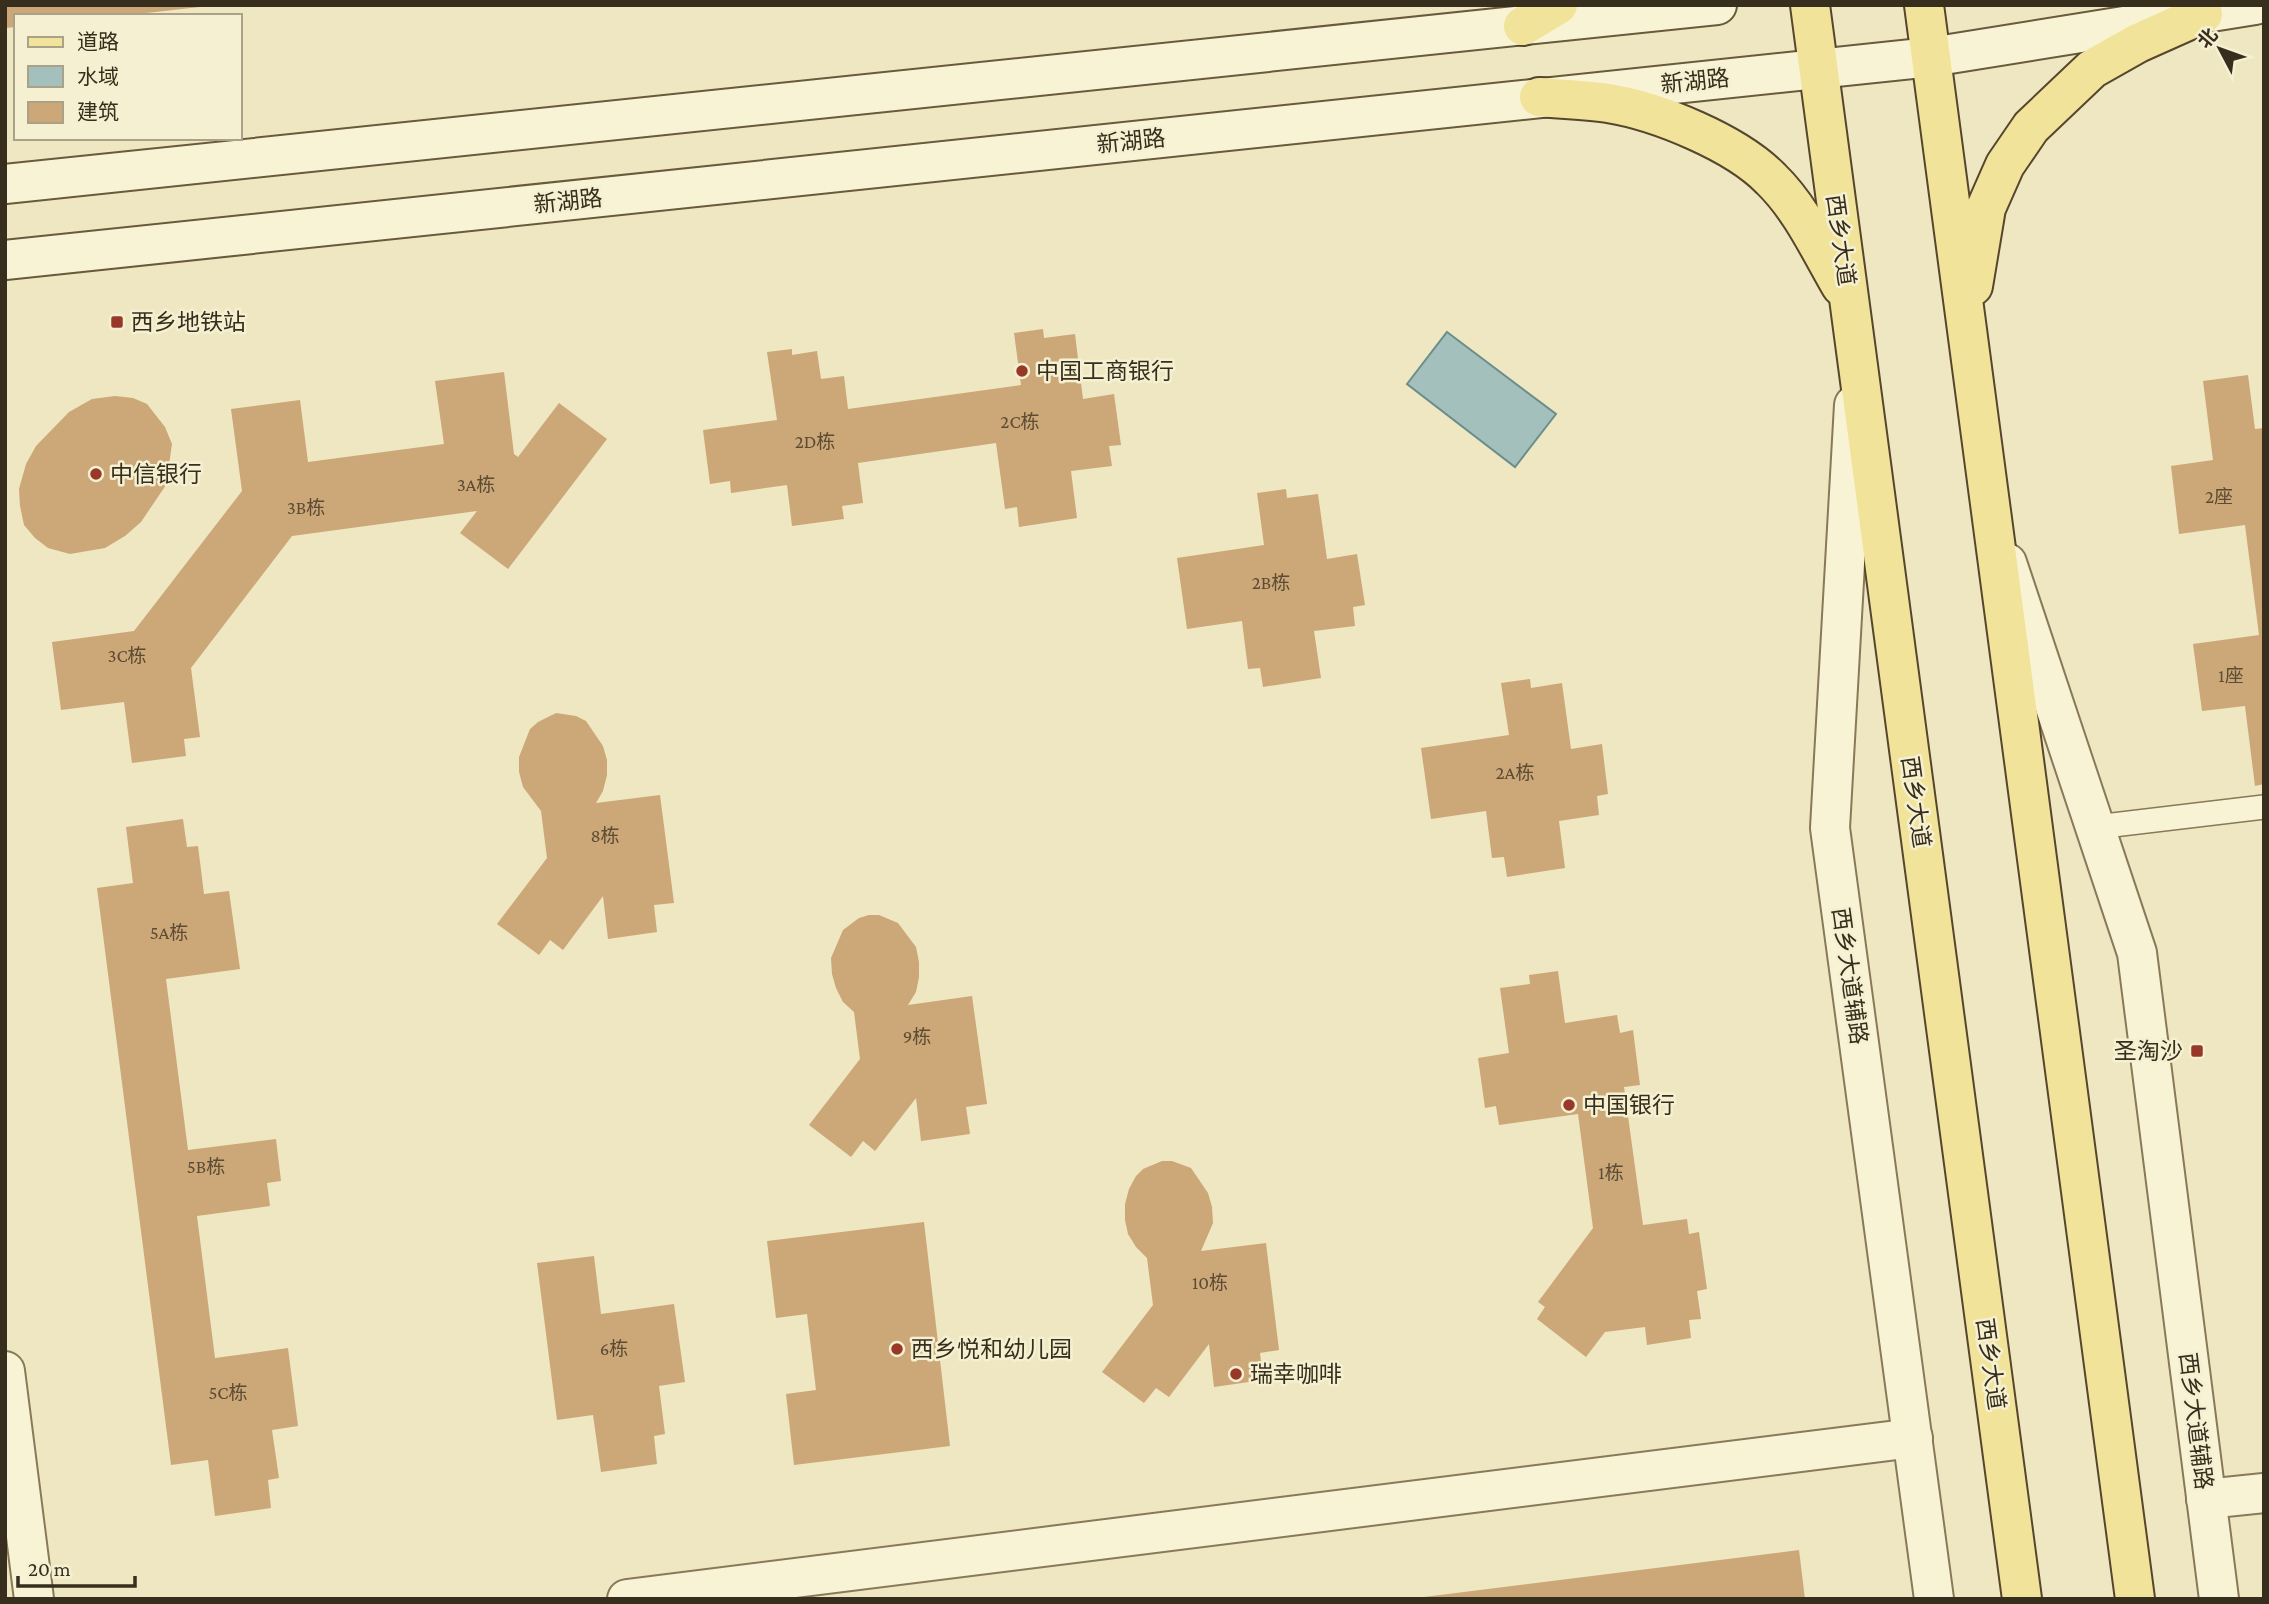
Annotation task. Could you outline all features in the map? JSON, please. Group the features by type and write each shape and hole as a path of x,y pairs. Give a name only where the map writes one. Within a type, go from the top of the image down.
{"main road":[{"path":"1522,26 1558,5"},
{"path":"5,184 1717,5"},
{"name":"西乡大道","path":"1810,5 2022,1599"},
{"path":"1924,5 2135,1599"},
{"name":"新湖路","path":"5,260 1931,57 2256,5"},
{"path":"1966,330 1986,208 2005,165 2031,127 2092,69 2138,43 2203,14"},
{"path":"1539,97 1610,103 1665,118 1737,151 1772,179 1800,216 1849,299"},
{"name":"西乡大道辅路","path":"1857,351 1830,828 1934,1599"},
{"name":"西乡大道辅路","path":"1990,513 2137,953 2219,1599"},
{"path":"5,1371 34,1599"},
{"path":"627,1599 1913,1438"},
{"path":"2206,1499 2264,1493"}],"lane":[{"path":"2096,827 2264,807"}],"water":[{"path":"1447,332 1556,414 1515,467 1407,384"}],"building":[{"path":"5,5 200,5 137,14 14,14 14,27 5,28"},
{"path":"1043,329 1044,338 1075,334 1083,399 1114,394 1121,445 1109,446 1112,466 1071,471 1077,518 1019,527 1017,507 1005,509 996,443 858,463 863,503 842,506 844,519 792,526 787,485 731,493 730,481 710,484 703,430 777,420 767,352 792,349 792,355 817,351 821,379 844,376 848,409 1021,385 1014,333"},
{"path":"504,372 514,454 518,457 559,403 607,439 508,569 460,533 477,511 292,536 191,668 200,737 184,739 186,756 132,763 124,702 61,710 52,642 134,631 242,491 231,409 300,400 308,462 444,444 435,381"},
{"path":"2248,375 2255,429 2264,428 2264,784 2255,786 2245,706 2202,711 2193,644 2259,635 2245,525 2179,534 2171,466 2213,460 2203,381"},
{"name":"中信银行","path":"115,396 133,398 147,404 165,427 172,444 166,485 141,522 105,548 70,554 48,548 24,525 19,489 26,464 36,446 69,412 92,399"},
{"path":"1286,489 1287,498 1318,494 1327,559 1357,554 1365,605 1353,607 1355,626 1314,631 1321,678 1263,687 1260,668 1248,669 1242,621 1187,629 1177,558 1264,545 1257,493"},
{"path":"1530,679 1531,688 1562,683 1571,749 1602,744 1608,794 1597,796 1599,815 1559,821 1565,868 1507,877 1504,857 1492,858 1486,811 1431,819 1421,748 1509,735 1501,683"},
{"path":"556,713 576,716 586,721 603,746 607,775 603,791 596,803 660,795 674,903 654,905 657,932 608,939 603,896 563,950 550,940 539,955 497,924 547,858 541,811 523,787 519,757 530,729"},
{"path":"183,819 187,847 198,846 204,894 229,891 240,969 166,979 188,1150 276,1139 281,1181 267,1183 270,1206 197,1216 215,1358 288,1348 298,1426 272,1430 279,1478 268,1480 271,1508 215,1516 208,1460 171,1465 97,888 133,883 126,827"},
{"path":"879,915 898,923 916,947 919,977 916,992 908,1005 972,996 987,1104 966,1107 970,1134 921,1141 916,1098 875,1151 863,1141 851,1157 809,1125 860,1059 854,1012 843,1002 836,988 831,958 843,930 859,918"},
{"path":"1558,971 1565,1023 1617,1015 1620,1033 1633,1030 1640,1085 1624,1087 1643,1225 1687,1219 1689,1234 1699,1232 1707,1289 1697,1291 1701,1319 1689,1320 1691,1338 1647,1345 1645,1327 1605,1332 1586,1357 1537,1319 1545,1307 1538,1302 1593,1228 1578,1114 1499,1125 1496,1106 1485,1108 1478,1058 1509,1053 1500,988 1530,984 1529,975"},
{"path":"1162,1161 1172,1161 1191,1168 1208,1193 1213,1223 1201,1251 1266,1243 1279,1350 1260,1353 1263,1380 1214,1387 1209,1344 1169,1397 1156,1388 1144,1403 1102,1372 1153,1305 1147,1258 1128,1234 1125,1204 1136,1176 1143,1169"},
{"path":"924,1222 950,1446 794,1465 786,1394 816,1390 807,1314 776,1318 767,1241"},
{"path":"594,1256 601,1314 674,1304 685,1382 659,1386 665,1434 654,1436 657,1464 601,1472 593,1415 557,1420 537,1263"},
{"path":"1799,1550 1805,1599 1424,1599 1424,1597"}],"place":[{"name":"西乡地铁站","path":"117,322"},
{"name":"中国工商银行","path":"1022,371"},
{"name":"中信银行","path":"96,474"},
{"name":"圣淘沙","path":"2197,1051"},
{"name":"中国银行","path":"1569,1105"},
{"name":"西乡悦和幼儿园","path":"897,1349"},
{"name":"瑞幸咖啡","path":"1236,1374"}]}
